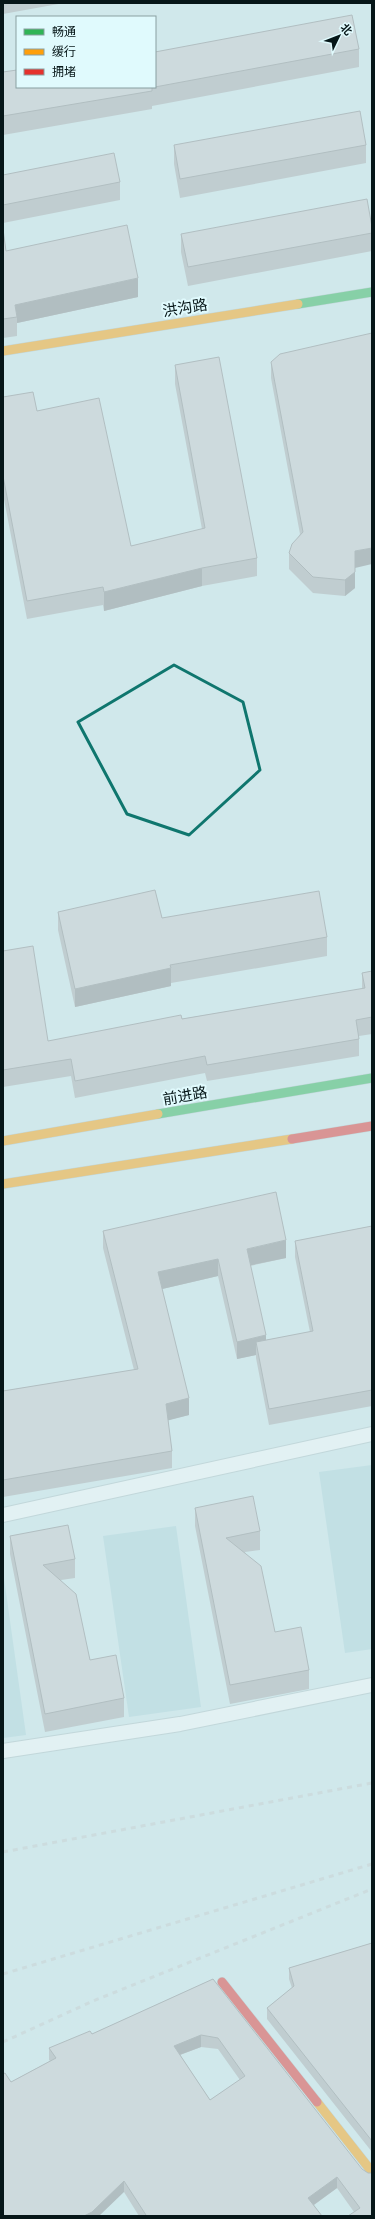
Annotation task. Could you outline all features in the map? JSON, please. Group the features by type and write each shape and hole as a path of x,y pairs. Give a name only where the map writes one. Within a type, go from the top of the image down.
{"main road":[{"name":"洪沟路","path":"3,351 372,292"},
{"name":"前进路","path":"3,1141 372,1078"},
{"path":"3,1184 372,1126"},
{"path":"222,1982 372,2172"}],"lane":[{"path":"3,1515 372,1434"},
{"path":"3,1751 180,1724 372,1685"}],"highlighted area":[{"path":"174,665 243,702 260,770 189,835 127,814 78,722"}],"shaded area":[{"path":"372,1465 372,1649 345,1653 319,1472"},
{"path":"176,1526 201,1707 129,1717 103,1536"},
{"path":"3,1571 26,1735 3,1738"}],"building":[{"path":"352,15 359,49 156,87 156,52"},
{"path":"16,70 16,88 152,88 152,91 3,116 3,72"},
{"path":"360,111 366,145 180,179 174,145"},
{"path":"114,153 120,182 3,205 3,175"},
{"path":"367,199 372,233 188,267 181,234"},
{"path":"127,225 138,278 15,305 17,317 3,319 3,229 6,251"},
{"path":"372,333 372,548 355,551 355,572 345,580 313,577 289,553 292,544 303,532 271,362 280,354"},
{"path":"219,357 257,558 202,568 104,592 103,587 27,601 3,476 3,397 33,392 37,411 99,398 131,546 205,528 175,365"},
{"path":"155,890 162,918 319,891 327,937 170,965 171,968 75,989 58,912"},
{"path":"33,946 48,1041 181,1015 182,1019 365,988 362,973 372,971 372,1017 356,1020 359,1039 207,1065 205,1056 75,1081 71,1059 3,1070 3,951"},
{"path":"276,1192 286,1240 247,1249 266,1335 237,1342 218,1259 158,1272 189,1398 166,1404 172,1451 3,1480 3,1391 138,1369 103,1231"},
{"path":"372,1226 372,1390 269,1409 256,1342 313,1331 295,1241"},
{"path":"253,1496 260,1531 226,1538 261,1566 275,1632 301,1627 309,1670 230,1685 195,1508"},
{"path":"68,1525 75,1559 43,1565 76,1594 90,1660 116,1655 124,1698 45,1714 10,1536"},
{"path":"372,1943 372,2141 267,2008 294,1986 289,1968"},
{"path":"213,1979 362,2169 368,2173 372,2173 372,2216 348,2216 360,2208 337,2177 308,2198 322,2216 144,2216 146,2215 124,2181 92,2212 84,2216 3,2216 3,2074 5,2073 11,2082 56,2058 49,2048 90,2031 92,2034","holes":["201,2035 218,2038 245,2076 210,2100 174,2046"]}],"railway":[{"path":"3,1852 372,1783"},
{"path":"3,1974 372,1864"},
{"path":"3,2042 93,2001 372,1889"}],"traffic: fast":[{"path":"298,304 372,292"},
{"path":"158,1114 372,1078"}],"traffic: slow":[{"path":"3,351 298,304"},
{"path":"3,1141 158,1114"},
{"path":"3,1184 292,1139"},
{"path":"317,2102 372,2172"}],"traffic: jam":[{"path":"292,1139 372,1126"},
{"path":"222,1982 317,2102"}]}
